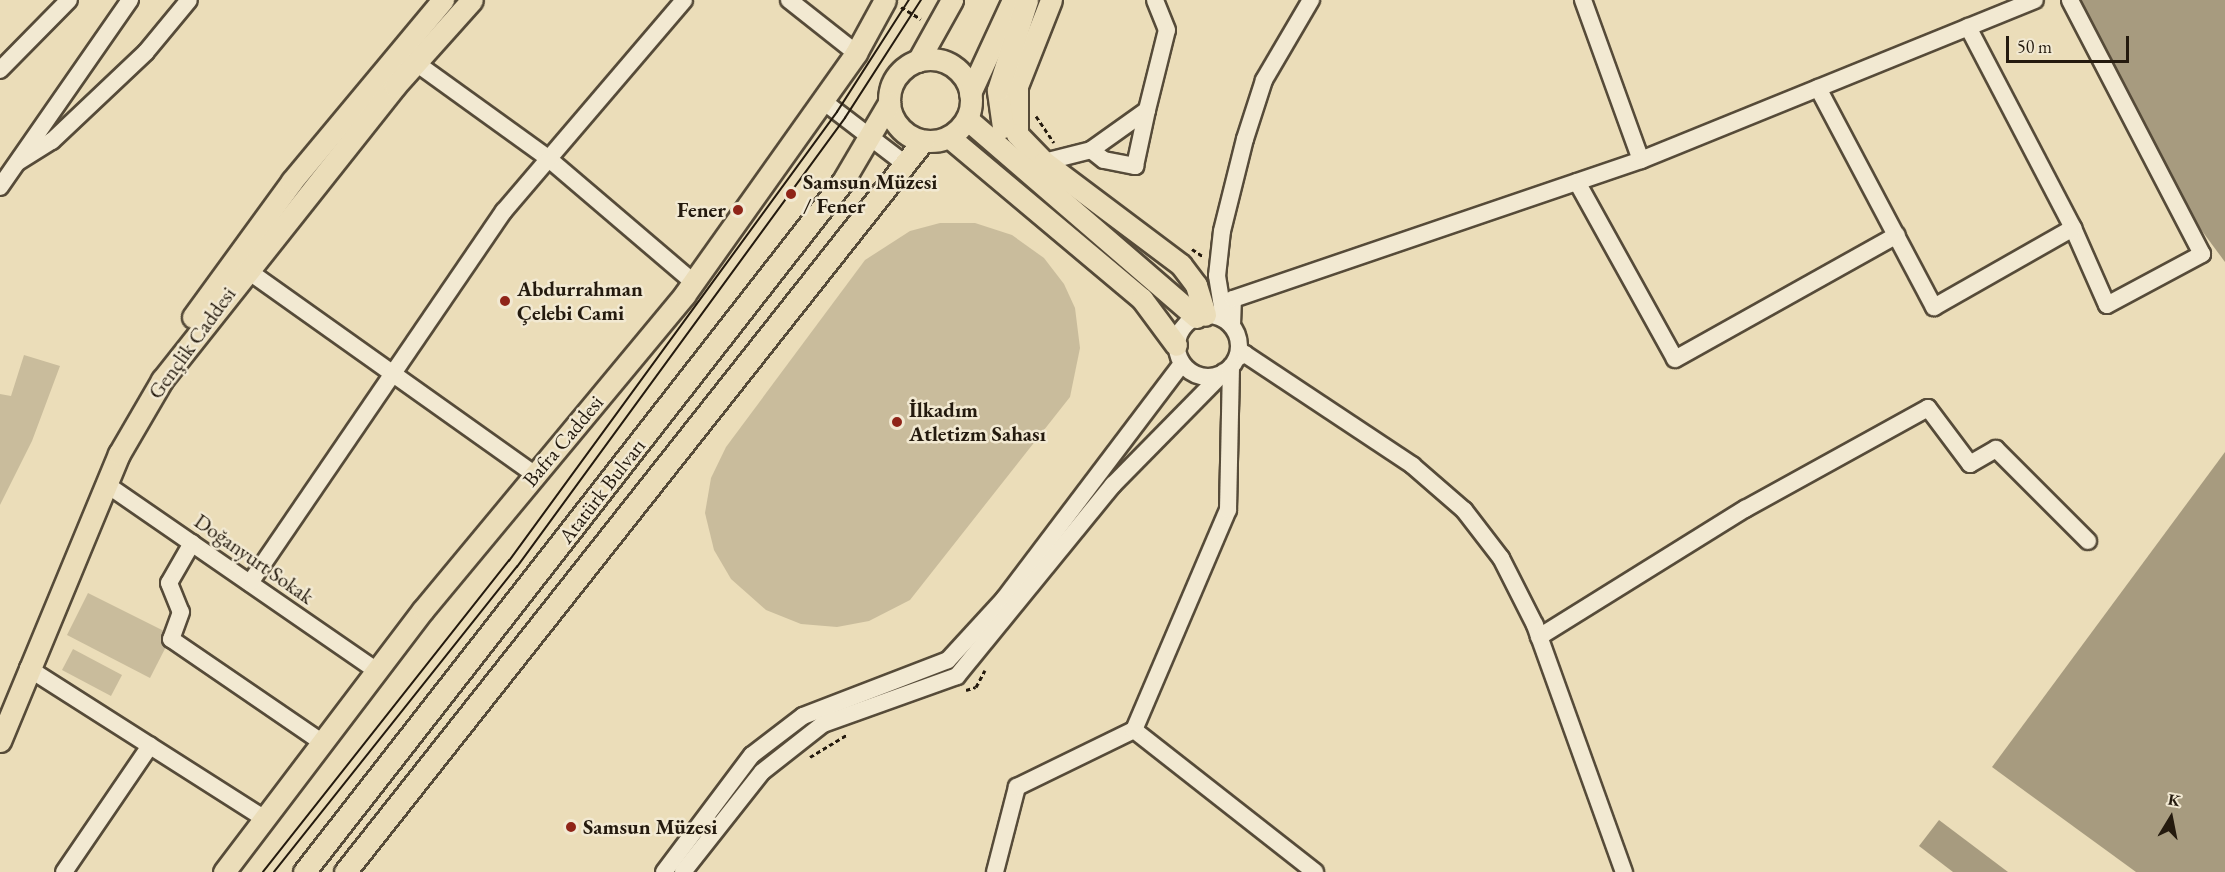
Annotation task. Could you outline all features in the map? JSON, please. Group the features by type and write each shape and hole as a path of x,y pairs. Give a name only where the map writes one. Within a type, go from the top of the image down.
{"main road":[{"name":"Gençlik Caddesi","path":"0,711 96,480 142,386 292,181 443,0"},
{"name":"Gençlik Caddesi","path":"0,741 28,668 106,484 162,380 247,270 416,63 472,0"},
{"name":"Atatürk Bulvarı","path":"304,872 843,181 889,103 896,77 918,61 952,0"},
{"path":"889,103 899,128 923,141 949,137 967,118 970,93 1013,0"},
{"path":"1012,163 998,90 1027,0"},
{"path":"1051,0 1013,106 1017,134 1044,162 1182,265 1196,285 1214,319"},
{"name":"Bafra Caddesi","path":"224,872 377,671 693,282 891,2"},
{"path":"918,61 945,63 957,70 970,93"},
{"path":"967,118 1012,163 1165,285 1214,319"},
{"path":"949,137 1142,299 1179,355"},
{"name":"Atatürk Bulvarı","path":"345,872 923,141"}],"street":[{"path":"0,69 69,0"},
{"path":"0,187 130,0"},
{"path":"18,162 60,134 146,52 189,0"},
{"path":"250,583 504,211 684,0"},
{"path":"789,0 856,53"},
{"path":"1091,150 1104,160 1135,166 1167,30 1155,0"},
{"path":"995,872 1017,787 1134,730 1228,510 1231,366 1214,319 1222,231 1245,139 1264,80 1311,0"},
{"path":"1583,0 1641,160"},
{"path":"664,872 752,755 803,716 948,660 1004,599 1179,355 1182,328 1214,319 1233,299 1641,160 2035,0"},
{"path":"1968,27 2073,228 2107,305 2202,254 2070,0"},
{"path":"416,63 549,159 693,282"},
{"path":"1818,88 1934,307 2073,228"},
{"path":"823,101 905,164"},
{"path":"1044,162 1091,150 1147,110"},
{"path":"1577,182 1675,359 1897,235"},
{"path":"247,270 390,375 535,475"},
{"path":"683,872 762,772 823,724 957,676 1113,485 1245,354 1412,465 1464,510 1501,558 1539,637 1624,872"},
{"path":"1179,355 1206,377 1231,366"},
{"path":"1539,637 1745,509 1928,408 1970,464 1996,449 2088,541"},
{"name":"Doğanyurt Sokak","path":"106,484 377,671"},
{"path":"192,543 169,582 181,612 171,639 322,743"},
{"path":"28,668 265,819"},
{"path":"1134,730 1315,872"},
{"path":"64,872 150,746"}],"path":[{"path":"891,2 936,28"}],"shaded area":[{"path":"2081,0 2225,0 2225,262 2182,204"},
{"name":"İlkadım Atletizm Sahası","path":"940,223 975,223 1012,235 1044,258 1064,284 1075,308 1080,348 1070,397 910,600 869,621 837,627 801,624 766,610 731,579 714,550 705,513 711,478 726,447 865,260 910,231"},
{"path":"24,355 60,366 32,441 0,505 0,394 11,396"},
{"path":"2225,452 2225,872 2136,872 1992,767"},
{"path":"88,593 172,635 150,678 67,635"},
{"path":"73,649 122,675 111,696 62,670"},
{"path":"1939,820 2008,872 1953,872 1919,846"}],"tram line":[{"path":"263,872 509,561 837,112 909,0"},
{"path":"274,872 517,567 845,118 921,0"}],"place":[{"name":"Samsun Müzesi / Fener","path":"791,194"},
{"name":"Fener","path":"738,210"},
{"name":"Abdurrahman Çelebi Cami","path":"505,301"},
{"name":"İlkadım Atletizm Sahası","path":"897,422"},
{"name":"Samsun Müzesi","path":"571,827"}]}
